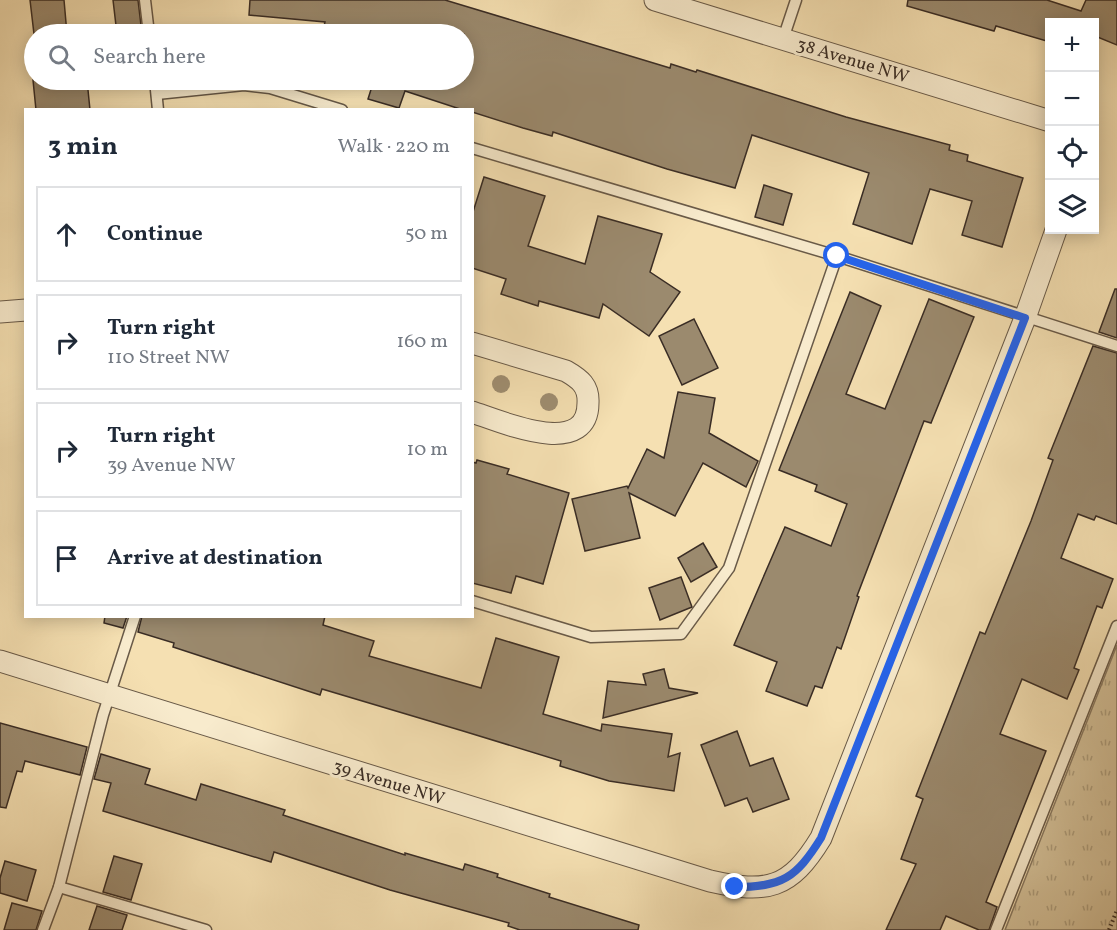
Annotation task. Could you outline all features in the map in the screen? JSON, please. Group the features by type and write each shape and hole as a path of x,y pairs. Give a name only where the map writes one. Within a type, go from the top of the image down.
{"street":[{"name":"38 Avenue NW","path":"655,0 1045,119"},
{"path":"1025,318 1055,234"},
{"path":"0,312 24,310"},
{"name":"39 Avenue NW","path":"0,661 710,881 735,887 781,883 802,865 821,838 1025,318"},
{"path":"474,344 566,371 580,379 586,388 588,402 583,421 565,434 550,435 474,413"}],"lane":[{"path":"145,0 148,24"},
{"path":"783,39 796,0"},
{"path":"156,90 158,108"},
{"path":"157,94 196,90"},
{"path":"277,90 335,108"},
{"path":"474,149 837,256 1117,346"},
{"path":"474,602 591,637 681,634 729,568 837,256"},
{"path":"43,930 58,887 109,695 134,618"},
{"path":"996,930 1117,626"},
{"path":"58,887 206,930"}],"path":[{"path":"1109,930 1117,910"}],"green space":[{"path":"1117,645 1117,930 1005,930"}],"building":[{"path":"30,0 64,0 66,24 33,24"},
{"path":"113,0 138,0 141,24 116,24"},
{"path":"250,0 445,0 670,68 671,64 696,72 697,70 846,117 950,145 949,150 968,155 967,161 1023,178 1002,247 962,235 972,201 930,189 912,244 853,224 869,173 752,135 735,188 667,169 553,132 552,136 523,128 474,113 474,108 457,108 405,91 399,108 368,99 371,90 474,90 474,24 324,24 325,22 249,15"},
{"path":"908,0 1047,0 1081,11 1086,0 1117,0 1117,45 1099,38 1099,18 1045,18 1045,41 996,26 994,31 907,6"},
{"path":"34,90 88,90 90,108 36,108"},
{"path":"484,177 545,196 528,246 585,264 598,216 662,234 650,272 680,292 649,336 603,304 599,318 539,301 538,306 501,294 506,279 474,269 474,209"},
{"path":"764,185 792,194 783,225 755,217"},
{"path":"1115,289 1117,289 1117,338 1099,332"},
{"path":"850,292 881,306 846,394 885,409 929,299 974,317 931,423 924,421 857,596 859,597 841,649 837,647 822,688 815,686 807,706 766,691 777,662 734,645 785,527 831,546 847,504 815,491 817,485 779,470"},
{"path":"694,319 718,368 682,385 659,336"},
{"path":"1093,346 1117,353 1117,524 1096,516 1094,520 1078,514 1061,558 1113,579 1102,608 1097,606 1074,668 1079,670 1067,699 1022,679 1000,734 1046,751 986,902 997,907 989,930 979,930 946,916 940,930 886,930 916,864 901,859 923,799 916,796 980,632 985,634 1031,521 1053,460 1048,458"},
{"path":"678,392 715,398 709,433 758,461 746,487 703,463 675,516 629,493 640,538 585,551 572,499 627,486 628,488 647,449 664,458"},
{"path":"477,460 509,469 507,474 569,493 543,584 516,576 511,593 474,584 474,462"},
{"path":"703,543 717,567 691,582 678,558"},
{"path":"681,577 692,607 660,620 649,588"},
{"path":"105,618 126,618 123,628 104,623"},
{"path":"142,618 325,618 323,625 374,641 369,656 481,688 496,638 559,657 543,714 601,731 602,724 672,734 668,757 680,753 674,791 609,781 560,766 561,761 322,689 320,695 173,647 174,643 138,632"},
{"path":"664,669 669,688 698,693 603,718 608,681 646,685 643,674"},
{"path":"0,723 87,747 80,775 25,761 22,772 17,771 6,808 0,807"},
{"path":"737,731 750,766 773,758 789,799 753,812 747,798 725,806 701,745"},
{"path":"101,754 150,769 145,784 196,800 201,784 285,810 283,815 405,855 405,853 463,870 465,864 498,874 497,877 550,894 549,897 639,925 638,930 520,930 508,926 509,923 390,890 274,852 271,862 103,811 111,783 94,779"},
{"path":"114,856 142,864 131,900 103,892"},
{"path":"5,861 36,870 27,901 0,893 0,878"},
{"path":"12,903 42,911 36,930 4,930"},
{"path":"97,906 127,915 122,930 89,930"}],"route":[{"path":"735,887 758,887 781,883 796,872 821,838 1025,318 837,256"}]}
